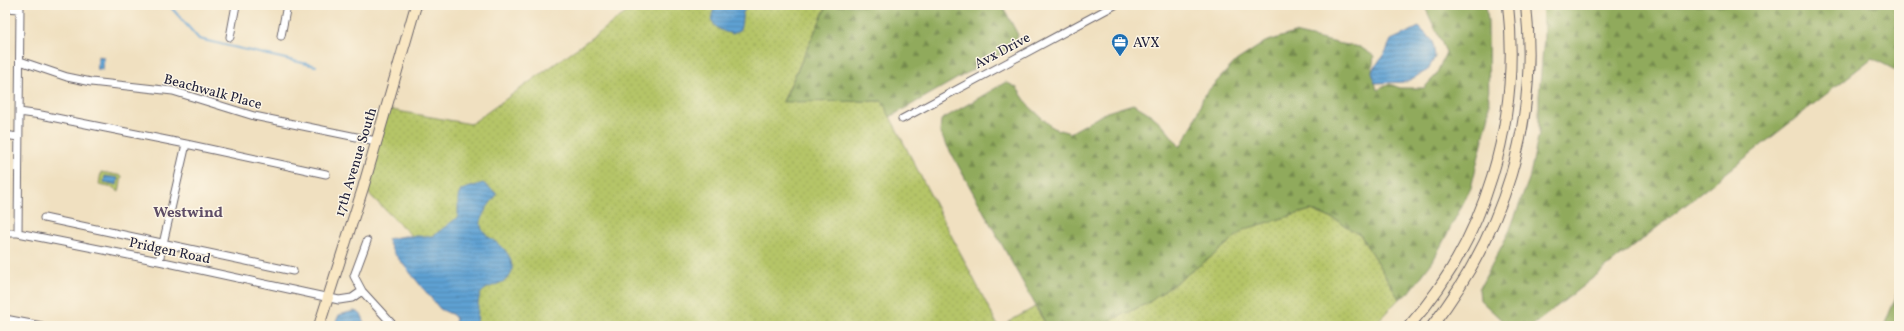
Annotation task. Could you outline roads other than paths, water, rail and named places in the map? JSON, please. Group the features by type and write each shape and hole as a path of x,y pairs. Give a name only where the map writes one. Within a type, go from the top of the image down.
{"main road":[{"name":"17th Avenue South","path":"319,326 416,5"},
{"path":"1409,326 1437,291 1464,246 1491,180 1502,138 1510,87 1511,34 1508,5"},
{"path":"1432,326 1456,293 1481,249 1494,223 1513,168 1525,116 1528,89 1529,53 1526,5"}],"street":[{"path":"230,37 236,5"},
{"path":"281,36 287,5"},
{"name":"Avx Drive","path":"902,119 1115,5"},
{"path":"5,8 20,7 18,233"},
{"name":"Beachwalk Place","path":"20,61 68,77 91,82 173,91 254,116 376,141"},
{"path":"19,112 186,144 326,174"},
{"path":"5,135 18,137"},
{"path":"159,261 186,144"},
{"path":"44,218 293,271"},
{"name":"Pridgen Road","path":"5,233 18,233 159,261 338,300 352,298 362,291"},
{"path":"366,241 354,276 362,291 394,326"},
{"path":"5,319 42,326"}],"water":[{"path":"749,5 744,10 740,30 733,34 728,33 722,31 715,25 712,17 713,12 716,6"},
{"path":"1419,27 1433,41 1435,57 1428,70 1406,82 1375,83 1372,71 1386,51 1391,40"},
{"path":"98,56 104,57 103,70 97,69"},
{"path":"105,176 118,178 117,185 104,182"},
{"path":"483,183 496,193 496,196 485,211 481,222 482,230 487,236 502,247 508,255 512,266 511,273 509,278 488,288 480,295 477,326 454,326 456,319 453,315 440,309 393,252 387,239 405,236 433,236 458,217 458,197 461,190"},
{"path":"354,311 362,316 364,321 363,326 334,326 339,315"}],"waterway":[{"path":"169,5 199,39 316,66"}],"place":[{"name":"AVX","path":"1120,57"}],"district":[{"name":"Westwind","path":"188,212"}]}
